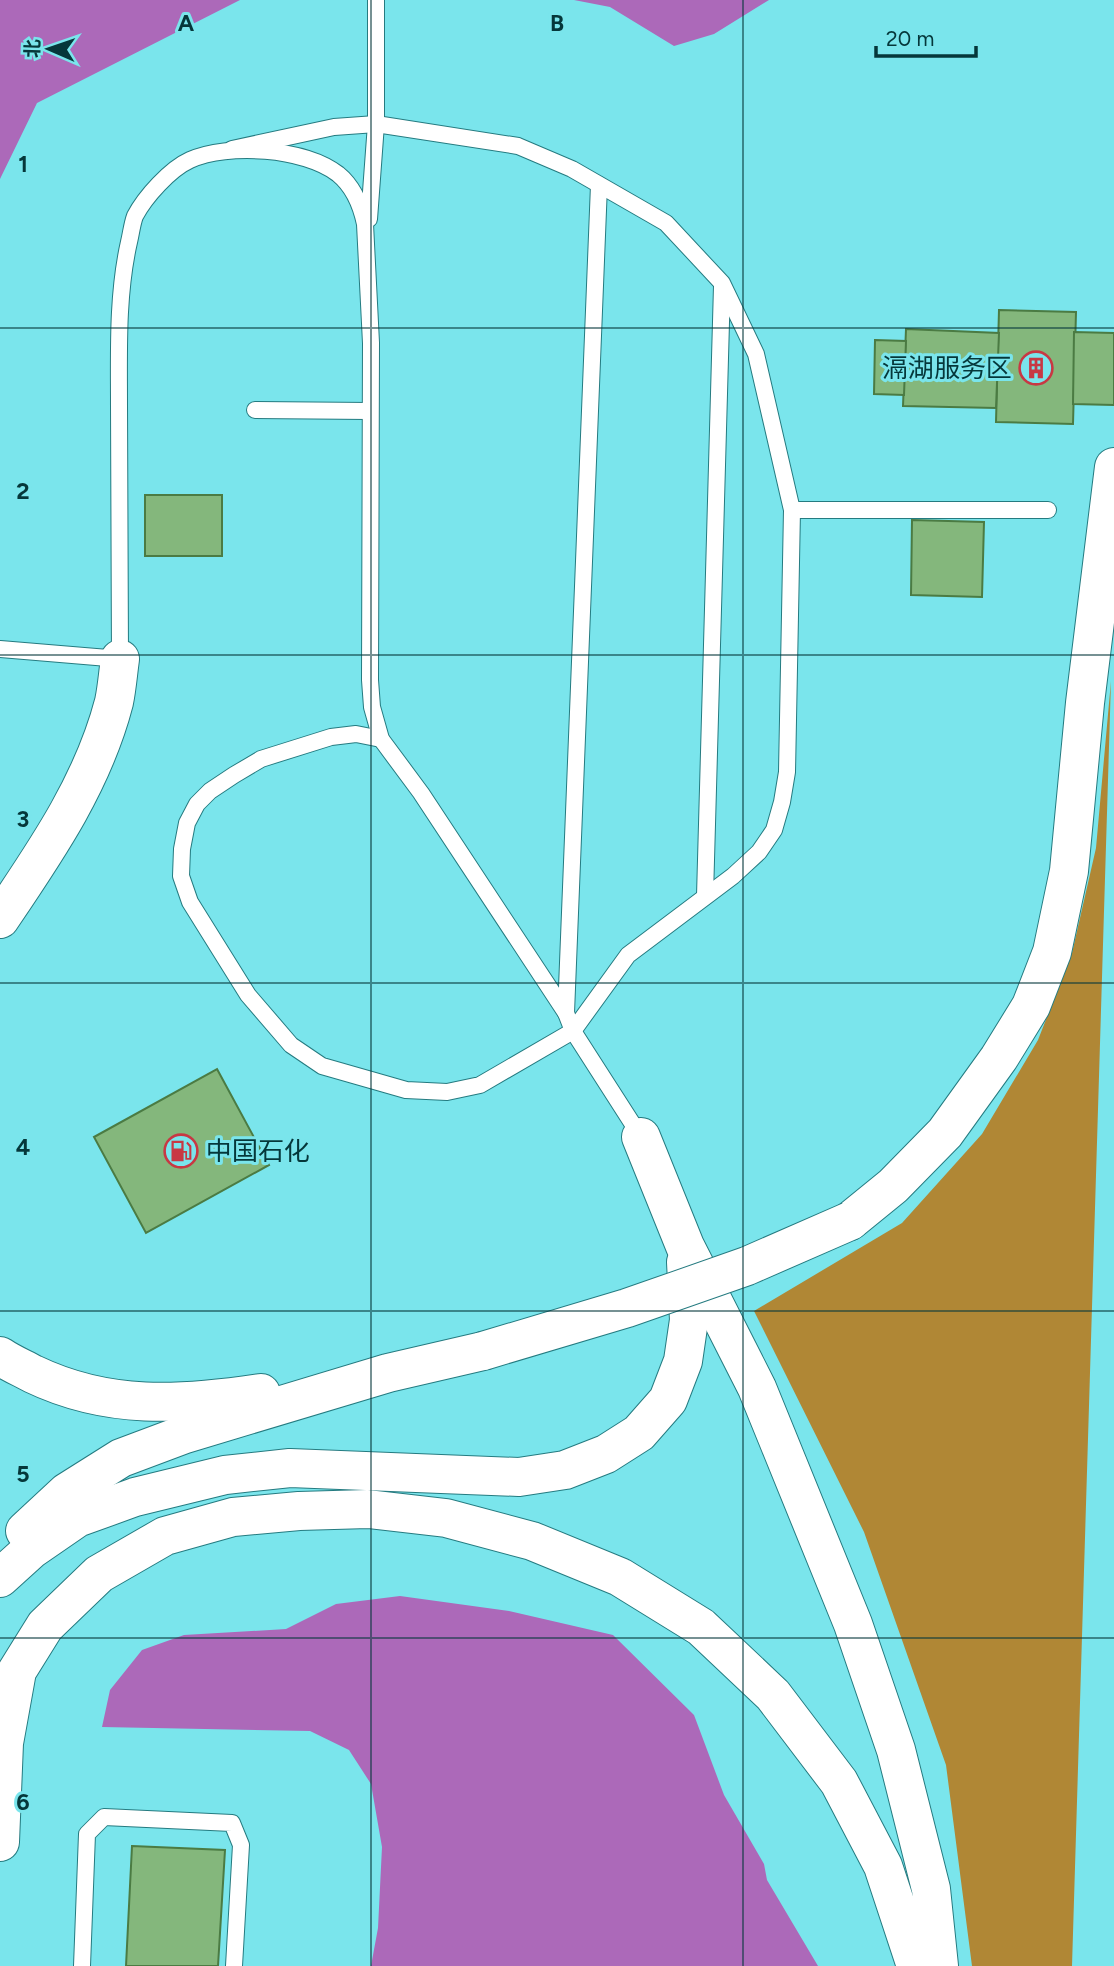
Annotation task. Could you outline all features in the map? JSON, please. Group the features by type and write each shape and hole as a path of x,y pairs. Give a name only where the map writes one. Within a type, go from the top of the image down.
{"highway":[{"path":"0,1557 67,1492 121,1458 185,1434 388,1373 483,1351 627,1308 747,1266 850,1221 893,1186 945,1133 999,1058 1031,1006 1052,952 1069,871 1085,703 1114,467"},
{"path":"0,919 47,849 82,790 103,739 115,699 120,659"},
{"path":"641,1137 685,1246 757,1388 853,1624 896,1750 931,1889 939,1966"},
{"path":"0,1578 32,1549 78,1518 135,1497 225,1475 290,1468 519,1477 565,1470 607,1454 639,1433 668,1400 683,1361 689,1320 685,1246"},
{"path":"0,1356 61,1387 122,1401 159,1402 238,1396 388,1373"},
{"path":"0,1842 4,1744 17,1671 45,1626 99,1574 165,1536 233,1517 299,1511 368,1510 446,1518 531,1541 620,1577 701,1627 773,1695 839,1782 858,1818 883,1866 916,1966"}],"lane":[{"path":"376,0 376,124 367,249 372,707 381,739 421,793 566,1013 573,1031 641,1137"},
{"path":"0,649 120,659 119,327 124,264 135,217 163,178 190,160 334,127 376,124 518,146 572,169 666,223 722,284 756,354 792,509 787,772 782,802 774,830 759,852 733,876 628,955 573,1031 480,1085 447,1092 405,1090 322,1066 291,1045 248,995 190,902 181,876 187,823 197,804 210,791 261,759 331,737 356,734 381,739"},
{"path":"232,149 263,150 291,156 325,166 338,175 350,186 361,206 367,249"},
{"path":"566,1013 599,185"},
{"path":"705,896 722,284"},
{"path":"255,410 370,411"},
{"path":"792,509 1048,510"},
{"path":"82,1966 87,1834 104,1817 232,1823 241,1845 234,1966"}],"shaded area":[{"path":"0,0 240,0 37,103 0,179"},
{"path":"574,0 769,0 714,34 674,46 610,7"},
{"path":"1111,681 1072,1966 972,1966 946,1765 864,1532 754,1311 902,1223 982,1134 1038,1040 1072,953 1096,848"},
{"path":"400,1596 509,1611 613,1635 694,1715 724,1795 764,1864 767,1880 818,1966 371,1966 378,1928 382,1847 371,1784 349,1750 310,1731 102,1727 110,1690 142,1650 184,1635 286,1629 336,1604"}],"building":[{"name":"滆湖服务区","path":"999,310 1076,312 1073,424 996,422"},
{"path":"906,329 999,333 996,408 903,406"},
{"path":"1074,332 1114,333 1114,405 1073,404"},
{"path":"875,340 906,341 904,395 874,394"},
{"path":"145,495 222,495 222,556 145,556"},
{"path":"912,520 984,522 982,597 911,595"},
{"name":"中国石化","path":"217,1069 269,1165 146,1233 94,1137"},
{"path":"132,1846 225,1850 218,1966 126,1966"}],"place":[{"name":"滆湖服务区","path":"1036,368"},
{"name":"中国石化","path":"181,1151"}]}
